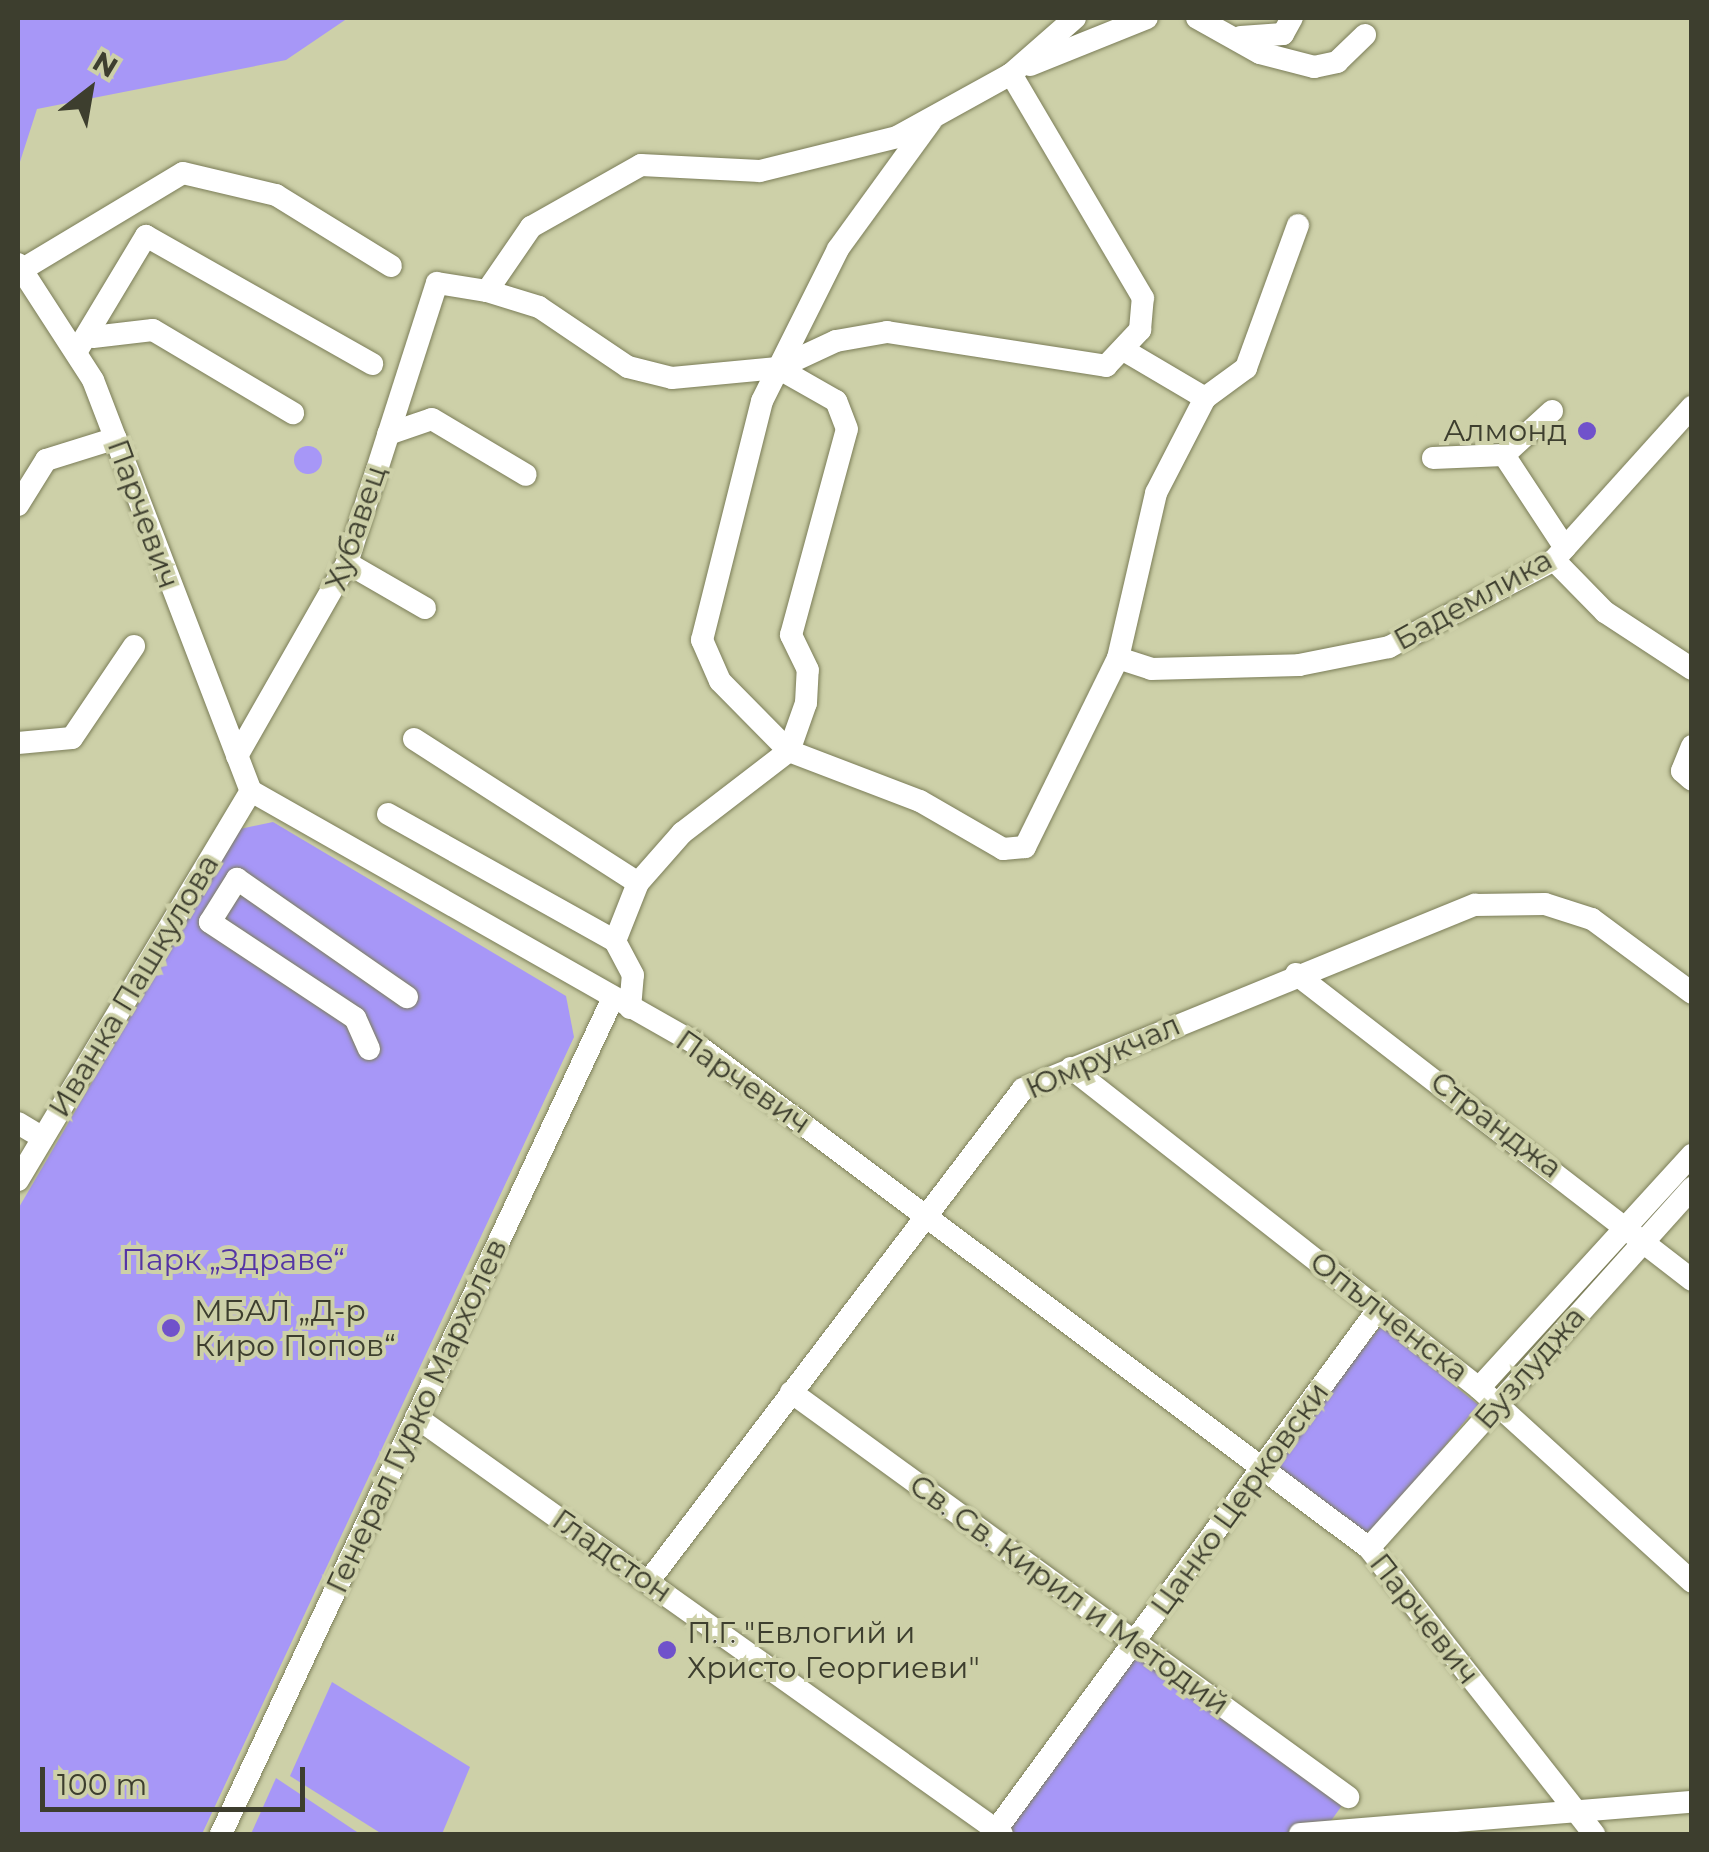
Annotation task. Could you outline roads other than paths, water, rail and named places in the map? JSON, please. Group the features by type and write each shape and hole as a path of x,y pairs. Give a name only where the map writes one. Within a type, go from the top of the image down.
{"street":[{"path":"1012,73 1074,18"},
{"path":"1012,73 1143,298 1127,352 1106,366 888,332 836,341 778,368 647,374 538,308 487,291 531,227 641,164 788,168 896,137 1012,73 1147,18"},
{"path":"1198,18 1232,36 1314,67 1337,62 1365,35"},
{"path":"1232,36 1265,40 1283,34 1292,18"},
{"path":"934,116 838,249 778,368 753,428 702,652 790,751 920,801 1003,849 1016,852 1035,834 1118,658 1147,515 1205,398 1246,368 1298,225"},
{"path":"19,268 156,182 183,174 276,195 392,266"},
{"path":"85,343 146,236 372,364"},
{"name":"Парчевич","path":"19,268 85,343 116,438 250,791 693,1042 1369,1548 1574,1814 1594,1834"},
{"name":"Хубавец","path":"237,756 320,624 347,563 437,283 487,291"},
{"path":"85,343 153,330 293,413"},
{"path":"1127,352 1205,398"},
{"path":"615,941 638,883 682,833 790,751 808,670 791,635 847,428 836,401 778,368"},
{"name":"Бадемлика","path":"1118,658 1184,669 1370,655 1560,554 1692,407"},
{"path":"1434,458 1504,455 1552,411"},
{"path":"388,434 432,419 526,475"},
{"path":"18,505 46,460 116,438"},
{"path":"1504,455 1560,554 1605,612 1692,669"},
{"path":"347,563 424,608"},
{"path":"18,742 72,738 134,646"},
{"path":"414,739 638,883"},
{"path":"1692,746 1682,771 1692,780"},
{"name":"Иванка Пашкулова","path":"18,1180 250,791"},
{"path":"388,814 615,941 634,975 621,1003"},
{"path":"368,1049 355,1018 210,922 238,879 407,998"},
{"name":"Юмрукчал","path":"648,1582 923,1212 1024,1089 1296,974 1503,902 1592,919 1692,992"},
{"name":"Странджа","path":"1296,974 1624,1221 1692,1280"},
{"name":"Генерал Гурко Мархолев","path":"221,1834 416,1417 621,1003"},
{"name":"Опълченска","path":"1072,1068 1479,1388 1692,1582"},
{"path":"18,1124 43,1138"},
{"name":"Бузлуджа","path":"1479,1388 1624,1221 1692,1155"},
{"name":"Бузлуджа","path":"1369,1548 1643,1238 1692,1188"},
{"name":"Цанко Церковски","path":"997,1833 1380,1308"},
{"name":"Св. Св. Кирил и Методий","path":"791,1392 1348,1797"},
{"name":"Гладстон","path":"416,1417 997,1833"},
{"path":"1300,1834 1392,1831 1692,1802"}],"place":[{"name":"Алмонд","path":"1587,431"},
{"name":"МБАЛ „Д-р Киро Попов“","path":"171,1328"},
{"name":"П.Г. \"Евлогий и Христо Георгиеви\"","path":"667,1650"}],"park label":[{"name":"Парк „Здраве“","path":"233,1260"}]}
